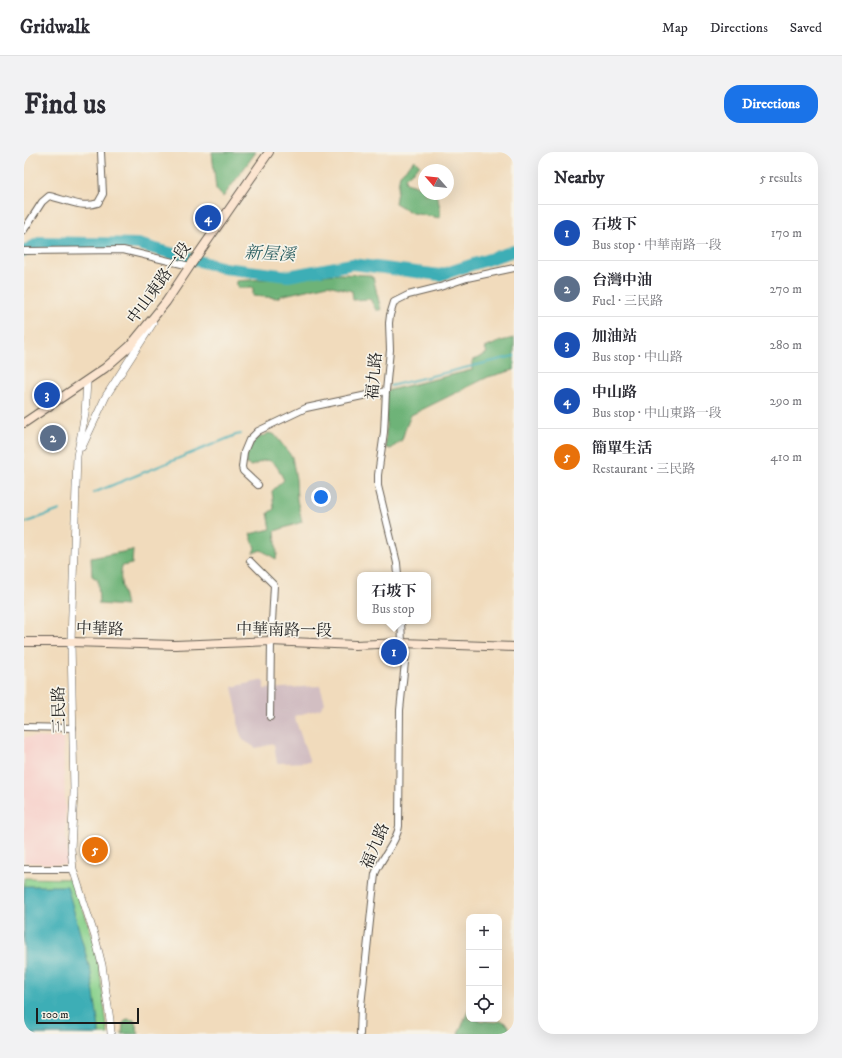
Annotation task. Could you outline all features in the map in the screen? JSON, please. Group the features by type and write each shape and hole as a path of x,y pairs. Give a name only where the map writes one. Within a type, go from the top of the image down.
{"main road":[{"name":"中山東路一段","path":"24,422 87,381 105,368 130,346 166,302 268,153"},
{"name":"中華南路一段","path":"175,645 271,641 355,645 405,643 514,647"},
{"name":"中華路","path":"24,642 175,645"}],"street":[{"path":"24,230 42,202 49,196 73,204 94,205 101,200 103,194 101,152"},
{"path":"27,251 123,250 190,265"},
{"name":"福九路","path":"398,572 397,563 378,486 378,475 384,432 390,350 389,323 394,302 408,295 467,278 514,268"},
{"path":"77,456 106,396 166,302"},
{"name":"三民路","path":"87,381 85,414 77,456 71,642 74,792 71,849 73,870 95,937 102,965 111,1034"},
{"path":"258,485 242,467 244,452 249,440 258,431 306,408 386,391"},
{"path":"250,561 274,585 271,641 270,717"},
{"name":"福九路","path":"360,1034 361,1006 375,874 379,864 395,838 399,826 400,710 405,643 402,624"},
{"path":"24,727 73,728"},
{"path":"24,869 73,870"}],"shaded area":[{"path":"264,680 264,689 320,686 325,703 320,709 294,716 310,762 277,763 274,744 256,748 243,740 239,730 237,710 232,687"},
{"path":"24,737 63,738 66,837 69,865 24,862"}],"green space":[{"path":"212,152 256,152 223,197 216,189"},
{"path":"415,160 419,164 418,167 405,178 406,183 418,186 418,200 438,200 440,218 412,213 395,203 400,174"},
{"path":"339,274 369,275 373,277 381,310 376,310 370,299 353,300 352,291 328,285 280,296 278,298 253,296 253,288 238,288 236,281"},
{"path":"514,338 514,370 488,377 411,415 402,440 391,449 386,448 386,391 472,370 472,361 487,353 485,348 501,341"},
{"path":"269,433 275,435 292,457 296,479 297,500 302,522 275,531 276,559 261,550 253,553 255,548 250,534 271,529 268,513 274,509 272,491 284,480 279,470 271,461 263,461 251,466 246,464 246,457 254,440"},
{"path":"133,550 132,564 122,566 121,571 121,581 126,606 99,604 98,580 92,576 91,558"},
{"path":"24,878 73,879 97,950 108,1034 24,1034"},
{"path":"466,1016 466,1022 502,1021 509,1026 509,1031 507,1034 458,1034"},
{"path":"127,1019 134,1020 139,1034 122,1034 123,1023"}],"water":[{"path":"24,886 67,886 91,973 99,1034 24,1034"}],"waterway":[{"name":"新屋溪","path":"24,251 41,242 138,244 224,268 288,276 352,264 440,275 514,251"},
{"path":"390,386 514,356"},
{"path":"93,493 241,434"},
{"path":"24,523 60,510"}],"place":[{"name":"中山路","path":"208,218"},
{"name":"加油站","path":"47,395"},
{"name":"台灣中油","path":"53,438"},
{"name":"石坡下","path":"394,652"},
{"name":"簡單生活","path":"95,850"}]}
